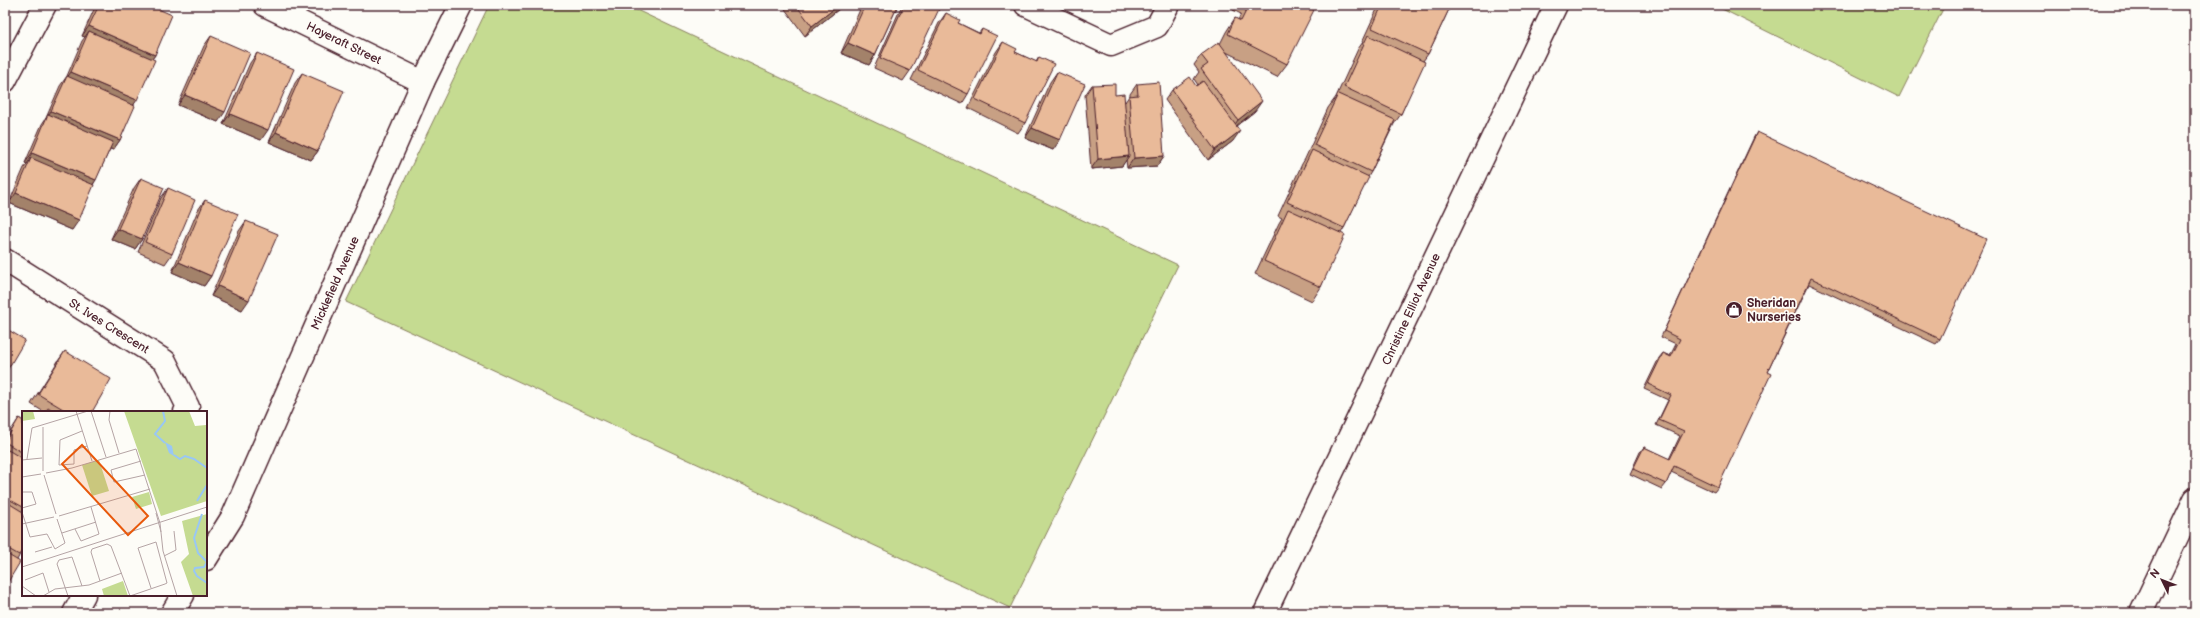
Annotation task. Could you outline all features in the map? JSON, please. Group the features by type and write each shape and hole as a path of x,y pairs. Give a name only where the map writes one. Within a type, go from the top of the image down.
{"street":[{"path":"5,81 45,5"},
{"name":"Hayeraft Street","path":"265,5 423,82"},
{"name":"Micklefield Avenue","path":"207,557 233,516 423,82 461,5"},
{"path":"1026,5 1111,45 1157,26 1168,5"},
{"name":"Christine Elliot Avenue","path":"1265,613 1556,5"},
{"name":"St. Ives Crescent","path":"5,260 165,361 188,407 186,411"},
{"path":"2141,613 2195,499"},
{"path":"74,613 83,596"},
{"path":"172,613 182,596"}],"green space":[{"path":"489,5 626,5 1178,265 1010,608 346,302"},
{"path":"1714,5 1945,5 1899,97"}],"building":[{"path":"99,5 149,5 172,15 155,55 89,26"},
{"path":"796,5 839,5 812,26"},
{"path":"865,5 898,5 875,55 848,43"},
{"path":"904,5 930,5 939,9 910,71 880,58"},
{"path":"1249,5 1305,5 1314,10 1287,64 1228,34 1235,18 1241,21"},
{"path":"1382,5 1451,5 1428,54 1372,28"},
{"path":"946,13 960,20 958,23 980,34 982,29 997,36 968,94 918,70"},
{"path":"89,31 155,60 137,100 71,72"},
{"path":"1368,35 1425,62 1401,114 1344,87"},
{"path":"211,36 250,53 225,112 185,95"},
{"path":"1003,42 1017,49 1015,52 1037,62 1039,57 1054,64 1025,123 975,99"},
{"path":"1219,42 1262,101 1238,120 1201,69 1208,64 1201,55"},
{"path":"257,53 294,69 268,130 230,114"},
{"path":"1057,72 1085,84 1060,140 1032,128"},
{"path":"302,73 344,91 318,151 276,132"},
{"path":"67,76 135,106 120,140 51,111"},
{"path":"1190,77 1196,86 1203,81 1240,131 1215,150 1172,90"},
{"path":"1159,82 1164,156 1134,158 1129,96 1138,95 1137,84"},
{"path":"1115,84 1115,95 1124,94 1129,156 1098,159 1092,85"},
{"path":"1338,94 1395,120 1371,172 1314,145"},
{"path":"48,114 113,142 96,180 32,153"},
{"name":"Sheridan Nurseries","path":"1757,132 1986,239 1940,339 1811,278 1767,372 1771,374 1718,487 1674,466 1666,484 1633,469 1644,447 1670,459 1684,431 1659,420 1671,395 1648,384 1663,353 1671,357 1680,339 1664,331"},
{"path":"1312,150 1369,177 1344,228 1287,202"},
{"path":"31,158 94,185 79,220 16,193"},
{"path":"141,178 164,188 142,239 118,229"},
{"path":"168,188 195,200 172,254 145,242"},
{"path":"205,200 238,214 211,276 179,262"},
{"path":"1288,209 1345,235 1321,287 1264,261"},
{"path":"246,221 278,234 249,300 218,286"},
{"path":"5,328 25,340 5,374"},
{"path":"65,351 111,379 93,411 66,411 38,394"},
{"path":"48,408 52,411 46,411"},
{"path":"19,418 22,420 22,452 5,442"},
{"path":"8,450 22,458 22,506 5,497 5,455"},
{"path":"5,501 22,511 22,550 19,555 5,547"},
{"path":"5,553 20,562 5,587"}],"place":[{"name":"Sheridan Nurseries","path":"1734,310"}]}
